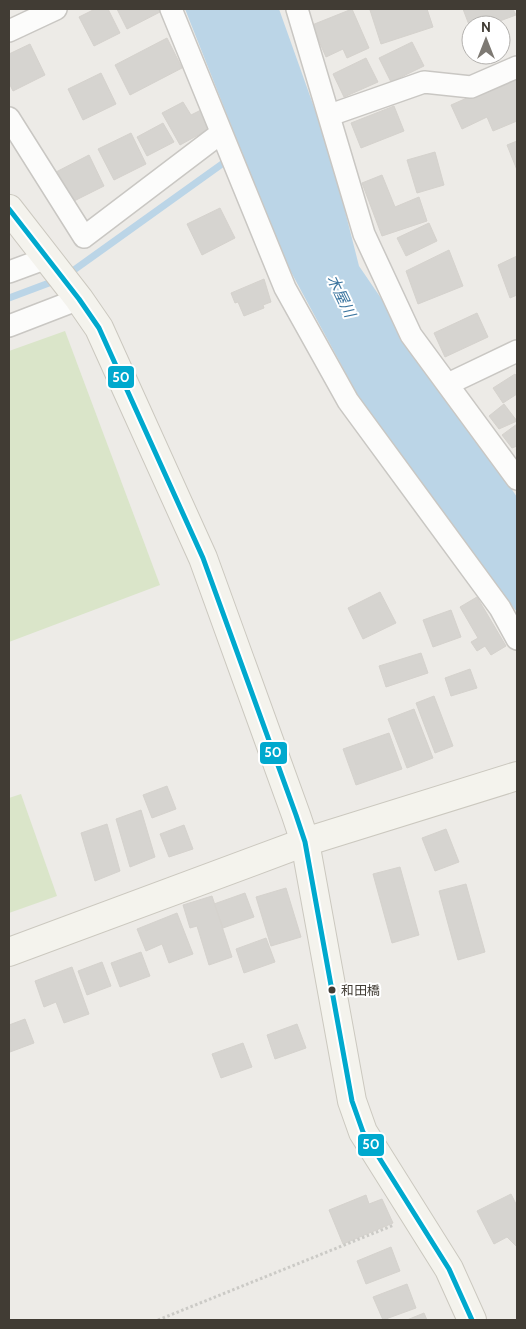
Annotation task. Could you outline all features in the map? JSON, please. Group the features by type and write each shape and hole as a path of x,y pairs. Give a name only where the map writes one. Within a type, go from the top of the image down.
{"main road":[{"path":"9,209 75,293 99,328 203,558 304,842 352,1101 363,1132 449,1269 472,1320"},
{"path":"9,952 304,842 517,776"}],"street":[{"path":"9,31 56,9"},
{"path":"171,9 285,288 348,401 500,608 517,639"},
{"path":"297,9 364,234 411,334 517,479"},
{"path":"330,115 424,82 471,87 517,67"},
{"path":"9,118 84,237 221,133"},
{"path":"9,272 49,261"},
{"path":"9,326 75,293"},
{"path":"448,384 517,351"}],"path":[{"path":"158,1320 416,1216"}],"green space":[{"path":"65,331 160,585 9,642 9,351"},
{"path":"21,794 57,896 9,913 9,798"}],"water":[{"name":"木屋川","path":"185,9 279,9 330,152 359,266 517,497 517,612 396,466 284,259"}],"building":[{"path":"95,9 108,9 120,33 94,46 79,17"},
{"path":"117,9 158,9 160,12 127,29"},
{"path":"352,9 369,48 347,58 343,49 326,57 312,25"},
{"path":"427,9 433,27 381,44 370,10"},
{"path":"463,9 513,9 516,15 511,17 511,15 465,15"},
{"path":"167,38 182,68 130,95 115,65"},
{"path":"412,42 424,66 391,82 379,58"},
{"path":"30,44 45,75 13,91 9,83 9,54"},
{"path":"366,58 378,82 344,97 333,74"},
{"path":"101,73 116,104 83,120 68,89"},
{"path":"517,76 517,121 493,131 487,117 462,129 451,105"},
{"path":"183,102 191,115 201,110 211,128 180,145 162,113"},
{"path":"394,106 404,131 361,148 351,123"},
{"path":"163,123 174,142 147,156 137,137"},
{"path":"131,133 146,164 114,180 98,149"},
{"path":"517,141 517,170 507,145"},
{"path":"435,152 444,185 417,193 407,160"},
{"path":"89,155 104,186 72,202 56,172"},
{"path":"382,175 395,207 419,197 427,221 382,236 362,183"},
{"path":"220,208 235,238 202,255 187,224"},
{"path":"429,223 437,241 406,256 397,238"},
{"path":"449,250 463,286 418,304 406,271"},
{"path":"517,256 517,295 510,298 498,265"},
{"path":"264,279 271,302 263,305 264,308 244,316 238,302 235,303 231,293"},
{"path":"477,313 488,337 445,357 434,333"},
{"path":"515,374 517,377 517,394 503,403 493,388"},
{"path":"504,404 517,421 499,429 489,416"},
{"path":"517,424 517,446 512,448 502,435"},
{"path":"380,592 396,623 363,639 348,608"},
{"path":"477,597 506,646 491,655 485,646 477,651 471,642 478,638 460,607"},
{"path":"451,610 461,637 433,647 423,620"},
{"path":"421,653 428,673 386,687 379,666"},
{"path":"470,669 477,688 451,696 445,678"},
{"path":"434,696 453,746 435,753 416,703"},
{"path":"414,709 433,758 407,768 388,719"},
{"path":"389,733 402,769 356,785 343,749"},
{"path":"167,786 176,809 152,818 143,795"},
{"path":"141,810 155,857 130,867 116,819"},
{"path":"107,824 120,871 95,881 81,833"},
{"path":"184,825 193,849 169,857 160,834"},
{"path":"446,829 459,862 435,871 422,838"},
{"path":"400,867 419,935 392,943 373,874"},
{"path":"466,884 485,952 458,960 439,891"},
{"path":"286,888 301,937 271,946 256,897"},
{"path":"245,893 254,917 223,928 214,904"},
{"path":"212,896 232,957 209,965 197,926 190,928 183,905"},
{"path":"177,913 193,954 169,963 162,944 146,951 137,929"},
{"path":"266,938 275,962 244,973 236,949"},
{"path":"141,952 150,976 120,987 111,963"},
{"path":"102,962 111,986 87,995 78,971"},
{"path":"72,967 89,1014 64,1023 56,1002 44,1007 35,981"},
{"path":"25,1019 34,1043 10,1052 9,1025"},
{"path":"297,1024 306,1048 275,1059 267,1035"},
{"path":"243,1043 252,1067 221,1078 212,1054"},
{"path":"511,1194 517,1206 517,1247 507,1237 494,1244 477,1211"},
{"path":"366,1195 369,1204 382,1199 393,1223 343,1244 329,1210"},
{"path":"391,1247 400,1271 366,1284 357,1261"},
{"path":"407,1284 416,1308 383,1320 373,1297"},
{"path":"424,1313 427,1320 407,1320"}],"waterway":[{"path":"67,275 229,159"},
{"path":"9,298 57,280"}],"transit line":[{"name":"50","path":"9,209 79,299 99,328 203,558 305,842 352,1101 363,1132 449,1269 472,1320"}],"place":[{"name":"和田橋","path":"332,990"}]}
